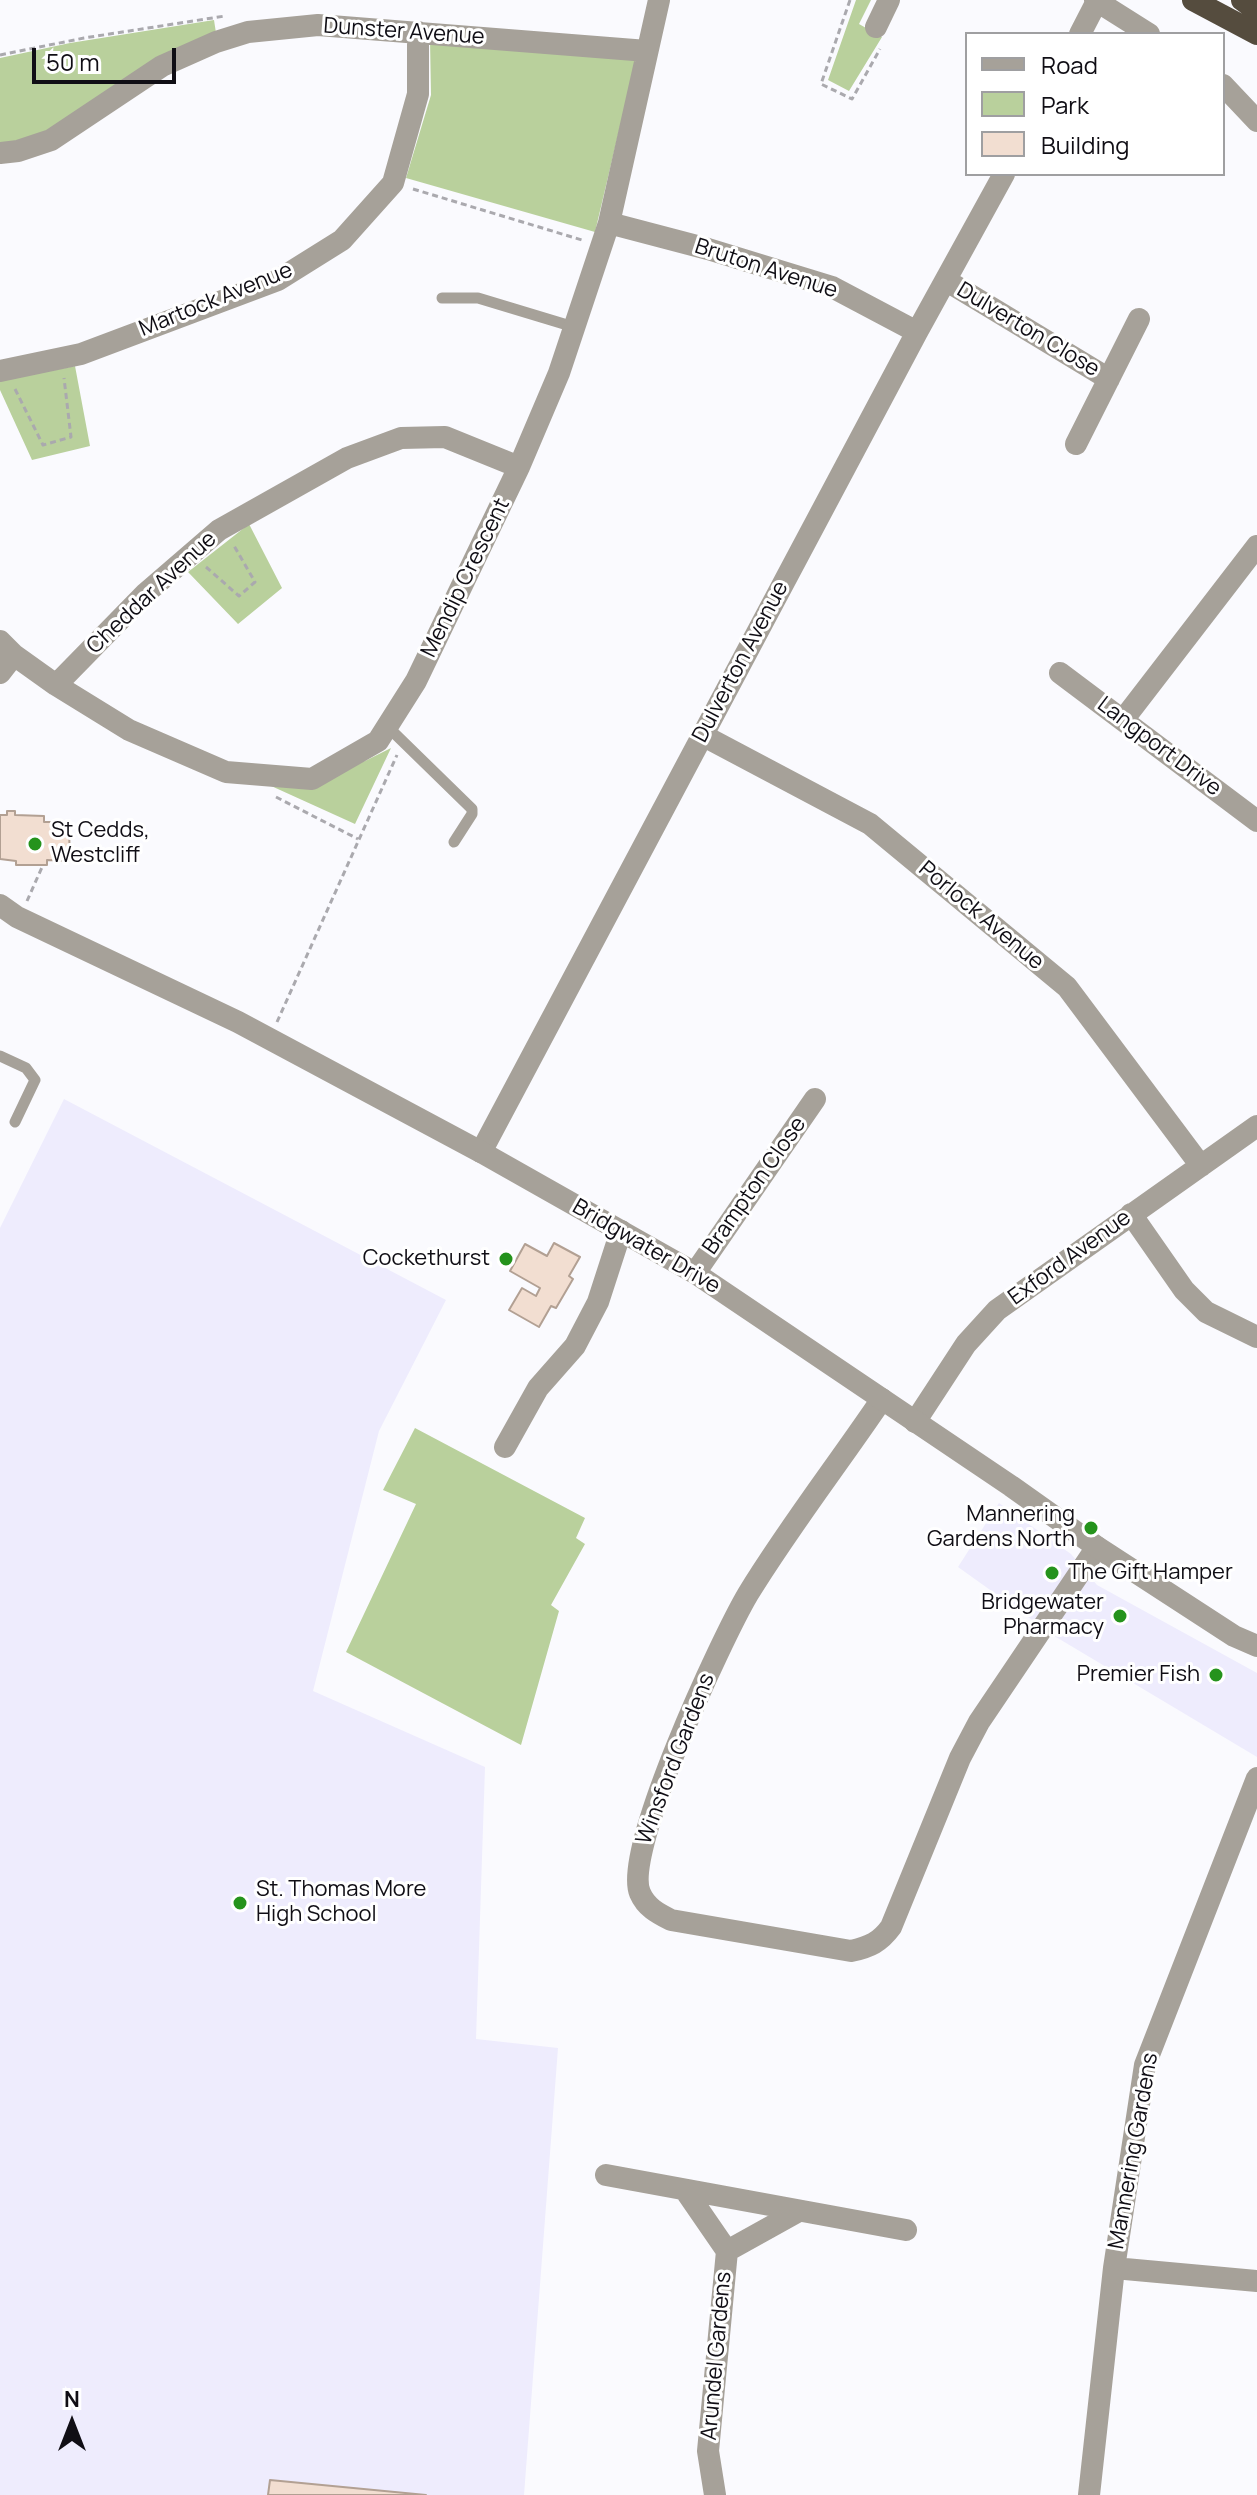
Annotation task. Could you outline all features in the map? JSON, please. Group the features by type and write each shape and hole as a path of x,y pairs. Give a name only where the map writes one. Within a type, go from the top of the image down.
{"highway":[{"path":"1193,0 1257,34"},
{"path":"1242,0 1257,11"}],"street":[{"name":"Mendip Crescent","path":"5,656 129,730 226,772 312,779 378,741 416,681 519,467 559,373 609,223 659,0"},
{"path":"878,36 889,0"},
{"path":"1081,32 1096,1 1146,32"},
{"name":"Dunster Avenue","path":"0,153 18,151 51,140 162,66 216,42 248,32 318,25 647,51"},
{"name":"Martock Avenue","path":"2,370 81,354 278,280 342,240 393,183 418,94 418,32"},
{"path":"1225,87 1257,121"},
{"name":"Dulverton Avenue","path":"481,1152 1003,176"},
{"name":"Bruton Avenue","path":"609,223 832,287 917,332"},
{"name":"Dulverton Close","path":"947,281 1109,379"},
{"name":"Dulverton Close","path":"1076,444 1139,319"},
{"name":"Cheddar Avenue","path":"56,685 146,593 224,527 347,458 401,438 445,437 519,467"},
{"path":"1123,720 1257,546"},
{"name":"Langport Drive","path":"1060,673 1257,821"},
{"name":"Porlock Avenue","path":"702,735 870,824 1067,987 1201,1166"},
{"name":"Bridgwater Drive","path":"5,910 269,1039 481,1152 695,1273 1097,1547 1234,1636 1257,1646"},
{"name":"Brampton Close","path":"695,1273 815,1099"},
{"name":"Exford Avenue","path":"915,1422 966,1344 997,1310 1257,1126"},
{"path":"1131,1214 1184,1290 1206,1312 1257,1337"},
{"path":"505,1447 538,1388 575,1346 598,1302 621,1231"},
{"name":"Winsford Gardens","path":"882,1399 748,1594 717,1653 647,1824 636,1874 639,1891 656,1913 671,1920 851,1951 869,1947 883,1939 891,1927 960,1758 973,1734 1097,1547"},
{"name":"Mannering Gardens","path":"1089,2495 1114,2268 1145,2065 1257,1778"},
{"path":"606,2175 906,2230"},
{"path":"685,2190 727,2251"},
{"name":"Arundel Gardens","path":"715,2495 708,2451 727,2251 799,2211"},
{"path":"1114,2268 1257,2281"}],"lane":[{"path":"442,298 478,298 574,327"},
{"path":"389,728 472,809 454,842"},
{"path":"0,1056 26,1068 35,1080 15,1122"}],"path":[{"path":"850,0 821,84 852,99 878,36"},
{"path":"0,55 84,38 231,15"},
{"path":"393,183 601,246"},
{"path":"2,370 43,445 71,437 62,358"},
{"path":"191,554 239,596 255,582 224,527"},
{"path":"269,1039 401,748 389,728"},
{"path":"266,792 359,839"},
{"path":"5,910 43,865"}],"shaded area":[{"name":"St. Thomas More High School","path":"64,1099 446,1300 379,1431 313,1691 485,1767 476,2039 558,2048 524,2495 0,2495 0,1228"},
{"path":"999,1503 1071,1554 1097,1585 1257,1673 1257,1757 1056,1637 958,1567"}],"green space":[{"path":"856,0 871,0 859,24 882,37 849,91 828,80"},
{"path":"214,20 216,33 52,131 0,145 0,58 70,43"},
{"path":"430,39 636,59 595,232 406,178 431,95"},
{"path":"75,366 90,446 32,460 0,390 0,381"},
{"path":"249,524 282,588 238,624 188,572"},
{"path":"391,748 355,824 269,785 365,761"},
{"path":"415,1428 585,1518 576,1538 585,1544 551,1605 559,1611 521,1745 346,1652 416,1504 383,1490"}],"building":[{"name":"St Cedds, Westcliff","path":"7,811 15,811 15,815 44,816 44,822 60,822 61,829 69,829 70,861 47,860 47,865 16,865 16,861 0,859 0,815 7,815"},
{"path":"554,1243 580,1257 569,1276 573,1279 556,1308 551,1306 539,1327 509,1310 522,1288 536,1296 540,1288 510,1271 525,1244 547,1256"},
{"path":"270,2480 426,2495 268,2495"}],"place":[{"name":"St Cedds, Westcliff","path":"35,844"},
{"name":"Cockethurst","path":"506,1259"},
{"name":"Mannering Gardens North","path":"1091,1528"},
{"name":"The Gift Hamper","path":"1052,1573"},
{"name":"Bridgewater Pharmacy","path":"1120,1616"},
{"name":"Premier Fish","path":"1216,1675"},
{"name":"St. Thomas More High School","path":"240,1903"}]}
